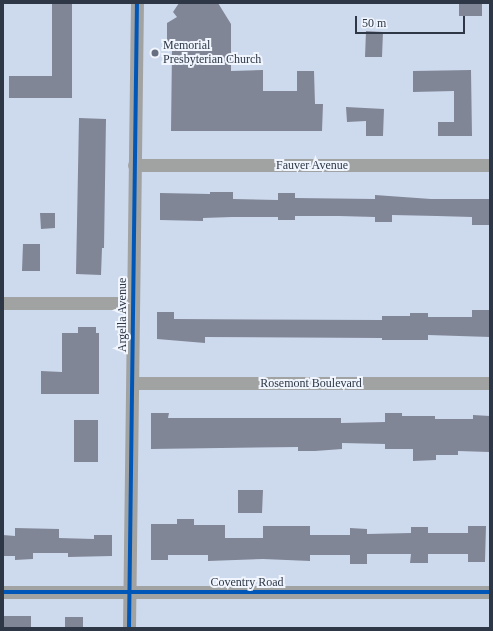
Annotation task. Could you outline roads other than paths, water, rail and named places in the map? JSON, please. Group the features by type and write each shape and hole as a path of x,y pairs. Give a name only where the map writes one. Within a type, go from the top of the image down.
{"street":[{"name":"Argella Avenue","path":"129,628 137,3"},
{"name":"Fauver Avenue","path":"134,165 490,165"},
{"path":"3,303 132,303"},
{"name":"Rosemont Boulevard","path":"132,383 490,383"},
{"name":"Coventry Road","path":"3,592 490,592"}],"place":[{"name":"Memorial Presbyterian Church","path":"155,53"}]}
